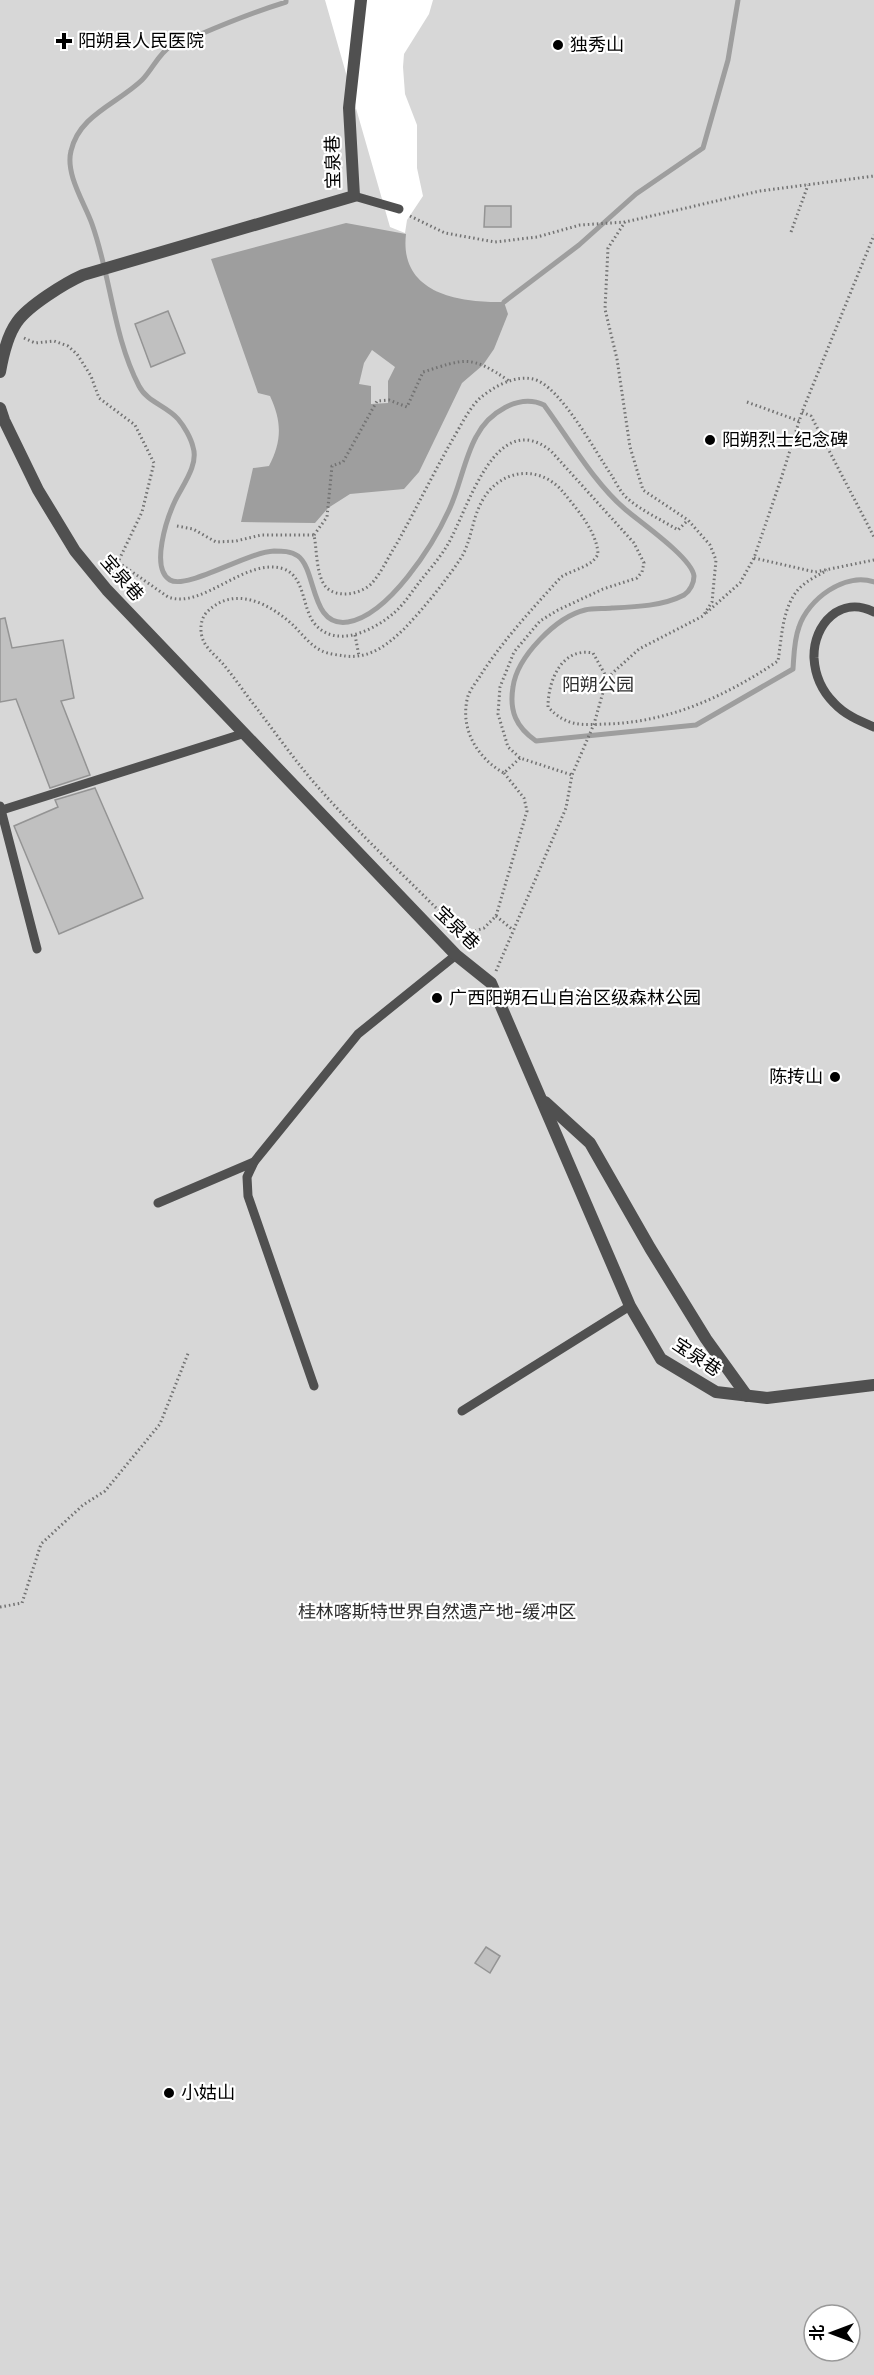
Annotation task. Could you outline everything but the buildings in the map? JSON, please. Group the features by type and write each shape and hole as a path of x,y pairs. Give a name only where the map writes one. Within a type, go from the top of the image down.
{"street":[{"name":"宝泉巷","path":"15,326 62,284 83,275 354,196 349,108 361,0"},
{"path":"0,372 15,326"},
{"name":"宝泉巷","path":"0,408 38,490 75,551 107,591 456,955 491,983 630,1306 661,1359 716,1392 747,1396 767,1398 874,1385"},
{"path":"542,1099 590,1143 706,1340 747,1396"}],"lane":[{"path":"354,196 399,209"},
{"path":"874,612 859,606 847,607 834,612 820,632 814,647 818,679 834,704 844,712 874,727"},
{"path":"37,949 1,807 242,734"},
{"path":"314,1386 248,1196 247,1177 254,1162 358,1034 456,955"},
{"path":"158,1203 254,1162"},
{"path":"462,1411 630,1306"}],"path":[{"path":"399,209 445,234 495,242 537,237 580,225 625,222 760,191 874,176"},
{"path":"791,232 808,185"},
{"path":"625,222 608,248 605,309 617,359 630,447 644,490 688,520 710,544 716,560 712,602 703,616"},
{"path":"491,983 566,808 572,775 594,724 607,678 639,649 703,616 740,583 754,558 802,412 874,235"},
{"path":"15,326 35,343 54,341 68,346 91,376 99,398 135,425 154,463 142,512 118,562 177,601 188,599 243,574 282,568 292,573 315,623 325,632 355,635 377,625 396,611 448,545 482,475 499,450 517,441 533,441 551,451 634,543 644,563 642,572 637,578 603,589 540,621 514,652 500,687 498,714 508,747 520,758 572,775"},
{"path":"509,381 483,365 463,359 423,372 407,407 389,400 377,401 343,462 332,466 327,517 314,535 321,576 326,587 333,592 345,594 370,585 478,400 509,381 534,379 561,398 626,498 678,530 688,520"},
{"path":"747,402 799,421"},
{"path":"802,412 811,416 874,537"},
{"path":"528,472 542,475 555,483 578,510 595,541 598,554 590,565 574,569 561,577 546,593 497,651 469,694 466,709 470,737 485,759 504,773 524,798 527,811 496,916 484,928 469,933 452,924 316,786 204,642 201,629 202,617 223,601 236,597 256,601 275,611 322,651 345,656 359,656 385,647 426,603 463,556 481,502 491,489 502,480 515,474 528,472"},
{"path":"177,526 193,529 216,542 236,541 261,535 314,535"},
{"path":"754,558 815,572 874,559"},
{"path":"607,678 593,653 583,651 576,653 562,664 551,678 548,707 560,719 594,724 654,720 689,709 759,674 778,661 787,612 795,595 802,585 827,570"},
{"path":"355,635 359,656"},
{"path":"504,773 520,758"},
{"path":"496,916 514,930"},
{"path":"0,1607 22,1603 41,1544 83,1505 105,1491 160,1424 189,1351"}],"green space":[{"name":"桂林喀斯特世界自然遗产地-缓冲区","path":"0,0 325,0 390,227 405,233 407,220 423,196 417,168 417,125 405,94 404,54 429,14 433,0 874,0 874,2375 0,2375"}],"shaded area":[{"path":"346,223 406,234 406,254 412,270 422,282 451,296 468,300 504,302 508,314 494,349 483,365 462,383 419,472 404,489 350,494 328,508 315,523 241,522 253,468 269,466 279,431 277,414 270,396 258,393 211,259","holes":["372,350 395,367 388,381 388,403 371,404 371,386 359,384 364,363"]}],"waterway":[{"path":"286,0 286,2 171,46 142,80 90,119 75,139 71,151 73,179 92,224 130,367 143,391 178,419 193,447 192,468 175,501 162,542 161,565 164,574 170,580 178,582 190,580 262,553 274,551 292,553 304,563 320,607 327,616 336,621 348,622 363,617 394,593 421,559 449,510 468,454 481,428 505,407 534,402 544,405 582,460 614,499 675,550 691,568 694,576 688,591 676,599 649,605 585,610 562,621 540,640 522,663 516,675 512,696 513,711 519,724 536,741 696,725 793,669 795,642 799,627 810,607 819,598 840,584 863,580 874,582"},
{"path":"504,302 579,245 636,194 703,148 728,60 738,0"}],"place":[{"name":"阳朔县人民医院","path":"64,41"},
{"name":"独秀山","path":"558,45"},
{"name":"阳朔烈士纪念碑","path":"710,440"},
{"name":"广西阳朔石山自治区级森林公园","path":"437,998"},
{"name":"陈抟山","path":"835,1077"},
{"name":"小姑山","path":"169,2093"}],"park label":[{"name":"阳朔公园","path":"598,685"}]}
